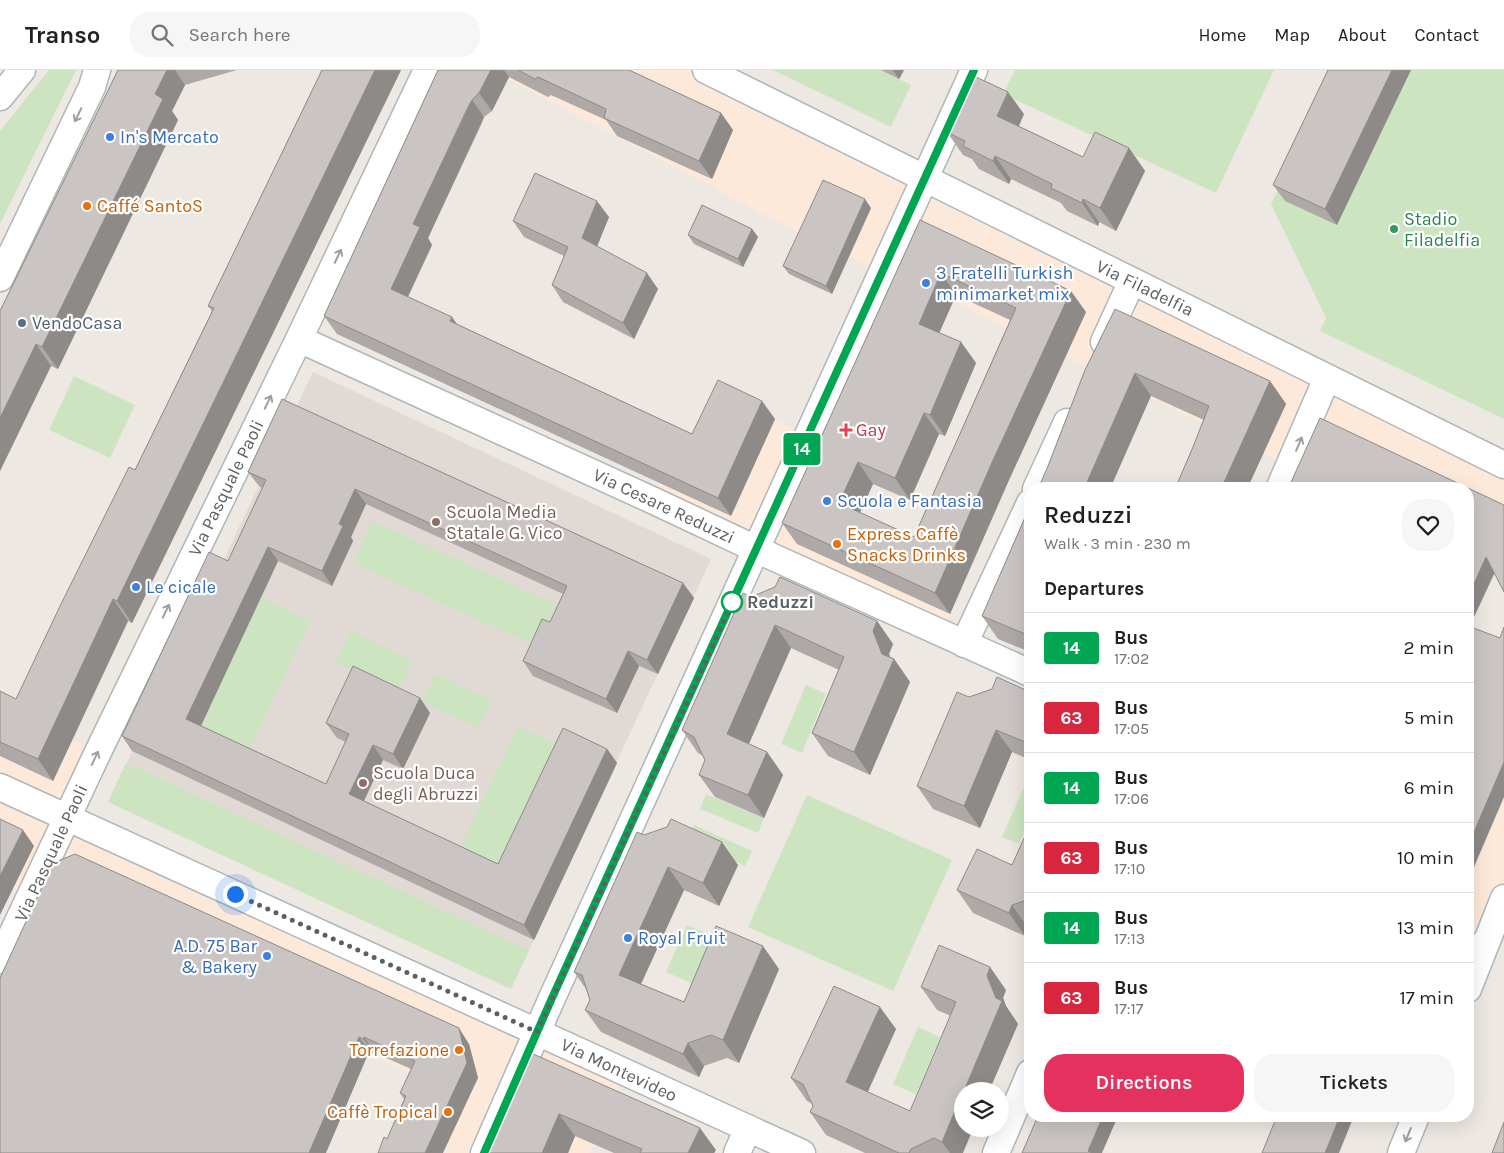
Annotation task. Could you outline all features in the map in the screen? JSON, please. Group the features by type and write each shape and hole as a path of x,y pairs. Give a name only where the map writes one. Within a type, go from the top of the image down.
{"street":[{"path":"0,97 22,70"},
{"path":"0,278 92,87 97,70"},
{"name":"Via Pasquale Paoli","path":"0,960 98,752 299,339 427,70"},
{"name":"Via Filadelfia","path":"706,70 1504,465"},
{"path":"484,1153 537,1032 974,70"},
{"path":"1095,362 1132,281"},
{"name":"Via Cesare Reduzzi","path":"299,339 1024,670"},
{"path":"1283,482 1327,378"},
{"path":"1039,482 1078,398"},
{"path":"964,644 1024,516"},
{"name":"Via Montevideo","path":"0,786 802,1153"},
{"path":"1474,974 1504,898"},
{"path":"996,1153 1024,1087"},
{"path":"1401,1153 1414,1122"},
{"path":"736,1153 748,1128"}],"lane":[{"path":"1474,944 1491,930"}],"shaded area":[{"path":"491,70 706,70 1504,465 1504,540 1474,498 1474,482 1323,482 954,302 855,524 967,576 941,633 652,500 672,458 730,398 808,436 882,272 813,240"},
{"path":"313,372 711,559 511,989 108,802"},
{"path":"1474,642 1504,653 1504,881 1474,954"},
{"path":"0,706 98,752 68,817 626,1073 590,1153 385,1153 419,1077 0,885"}],"green space":[{"path":"49,70 76,70 0,224 0,131"},
{"path":"773,70 881,70 911,85 891,127"},
{"path":"1015,70 1274,70 1216,193 1003,94"},
{"name":"Stadio Filadelfia","path":"1337,70 1504,70 1504,419 1320,331 1326,318 1271,204"},
{"path":"74,376 135,405 110,458 49,430"},
{"path":"372,521 557,605 538,647 353,563"},
{"path":"261,598 310,621 246,757 197,734"},
{"path":"351,631 413,661 398,692 336,662"},
{"path":"435,674 491,700 479,728 422,702"},
{"path":"806,685 826,694 802,753 781,744"},
{"path":"518,727 570,751 509,879 457,854"},
{"path":"126,763 529,950 511,989 108,802"},
{"path":"1024,789 1024,832 1019,844 1002,837"},
{"path":"706,794 764,818 758,833 700,809"},
{"path":"807,795 952,860 893,991 748,927"},
{"path":"694,825 752,851 745,866 687,839"},
{"path":"687,925 713,936 693,984 666,972"},
{"path":"918,1027 940,1037 916,1094 893,1084"}],"building":[{"path":"118,70 167,70 155,94 163,99 42,347 36,344 0,418 0,311"},
{"path":"322,70 375,70 117,601 113,599 38,759 0,742 0,691 16,699 129,467 135,470 214,308 208,306"},
{"path":"438,70 491,70 479,93 468,107 413,224 420,227 391,289 452,317 450,321 692,434 718,380 762,401 718,498 324,316"},
{"path":"518,70 629,70 721,113 699,161 604,118 606,109 538,77 535,79"},
{"path":"1328,70 1392,70 1325,209 1273,185"},
{"path":"974,76 1008,92 997,116 1083,157 1095,132 1129,148 1100,208 1083,199 1082,203 1051,188 1052,184 995,156 993,161 963,146 965,141 947,132"},
{"path":"535,173 597,201 582,238 647,273 623,323 552,285 568,247 513,221"},
{"path":"823,180 865,199 826,286 783,266"},
{"path":"702,205 752,229 738,259 688,235"},
{"path":"920,220 1071,291 994,458 935,593 782,523","holes":["941,273 1016,308 914,537 839,503 858,462 895,478 924,413 930,415 961,342 919,324"]},
{"path":"1115,309 1270,381 1224,482 1178,482 1209,406 1135,373 1087,482 1041,482 1085,370"},
{"path":"282,399 683,583 647,660 628,651 606,699 523,661 542,619 550,622 567,586 355,489 339,524 343,526 322,571 268,547 186,719 326,784 349,734 326,723 353,666 420,698 393,754 373,745 349,794 498,864 563,728 607,749 524,925 122,736 209,552 228,561 266,480 248,472"},
{"path":"1320,418 1455,482 1291,482"},
{"path":"1474,491 1504,505 1504,592 1486,557 1474,584"},
{"path":"1024,520 1024,634 982,616"},
{"path":"780,577 877,621 873,631 882,654 894,659 854,752 812,733 844,657 775,625 727,734 767,752 748,795 699,775 705,760 694,737 682,730 743,593 751,597 775,587"},
{"path":"1504,627 1504,762 1474,832 1474,628 1500,638"},
{"path":"997,677 1024,689 1024,742 996,730 964,806 917,786 957,692 969,697 992,689"},
{"path":"0,819 23,830 0,876"},
{"path":"671,819 722,842 703,883 668,867 619,975 684,1002 716,926 763,946 723,1040 711,1035 688,1043 683,1054 585,1010 590,1000 582,975 574,972 637,832 644,835 667,827"},
{"path":"1024,838 1024,901 1012,905 1009,913 957,890 977,849 1012,865"},
{"path":"75,854 459,1028 467,1063 425,1153 378,1153 384,1137 387,1139 406,1096 400,1093 415,1061 364,1037 364,1039 359,1037 309,1153 0,1153 0,978 53,863"},
{"path":"939,945 990,967 987,976 996,998 1002,1001 968,1082 954,1082 954,1113 942,1142 934,1138 911,1149 909,1153 899,1153 810,1112 813,1106 803,1084 791,1078 834,986 880,1007 846,1082 910,1111 956,1002 921,987"},
{"path":"531,1053 700,1128 688,1153 640,1153 642,1149 559,1114 542,1153 486,1153"},
{"path":"1035,1122 1100,1122 1088,1151 1092,1153 1022,1153"},
{"path":"1275,1122 1338,1122 1325,1153 1262,1153"},
{"path":"1504,1122 1504,1153 1492,1153"}],"bus line":[{"name":"14","path":"484,1153 552,998 974,70"}],"place":[{"name":"In's Mercato","path":"110,137"},
{"name":"Caffé SantoS","path":"87,206"},
{"name":"Stadio Filadelfia","path":"1394,229"},
{"name":"3 Fratelli Turkish minimarket mix","path":"926,283"},
{"name":"VendoCasa","path":"22,323"},
{"name":"Gay","path":"846,430"},
{"name":"Scuola e Fantasia","path":"827,501"},
{"name":"Scuola Media Statale G. Vico","path":"436,522"},
{"name":"Express Caffè Snacks Drinks","path":"837,544"},
{"name":"Le cicale","path":"136,587"},
{"name":"Reduzzi","path":"732,602"},
{"name":"Scuola Duca degli Abruzzi","path":"363,783"},
{"name":"Royal Fruit","path":"628,938"},
{"name":"A.D. 75 Bar & Bakery","path":"267,956"},
{"name":"Torrefazione","path":"459,1050"},
{"name":"Caffè Tropical","path":"448,1112"}],"route":[{"path":"235,894 537,1032 732,602"}]}
